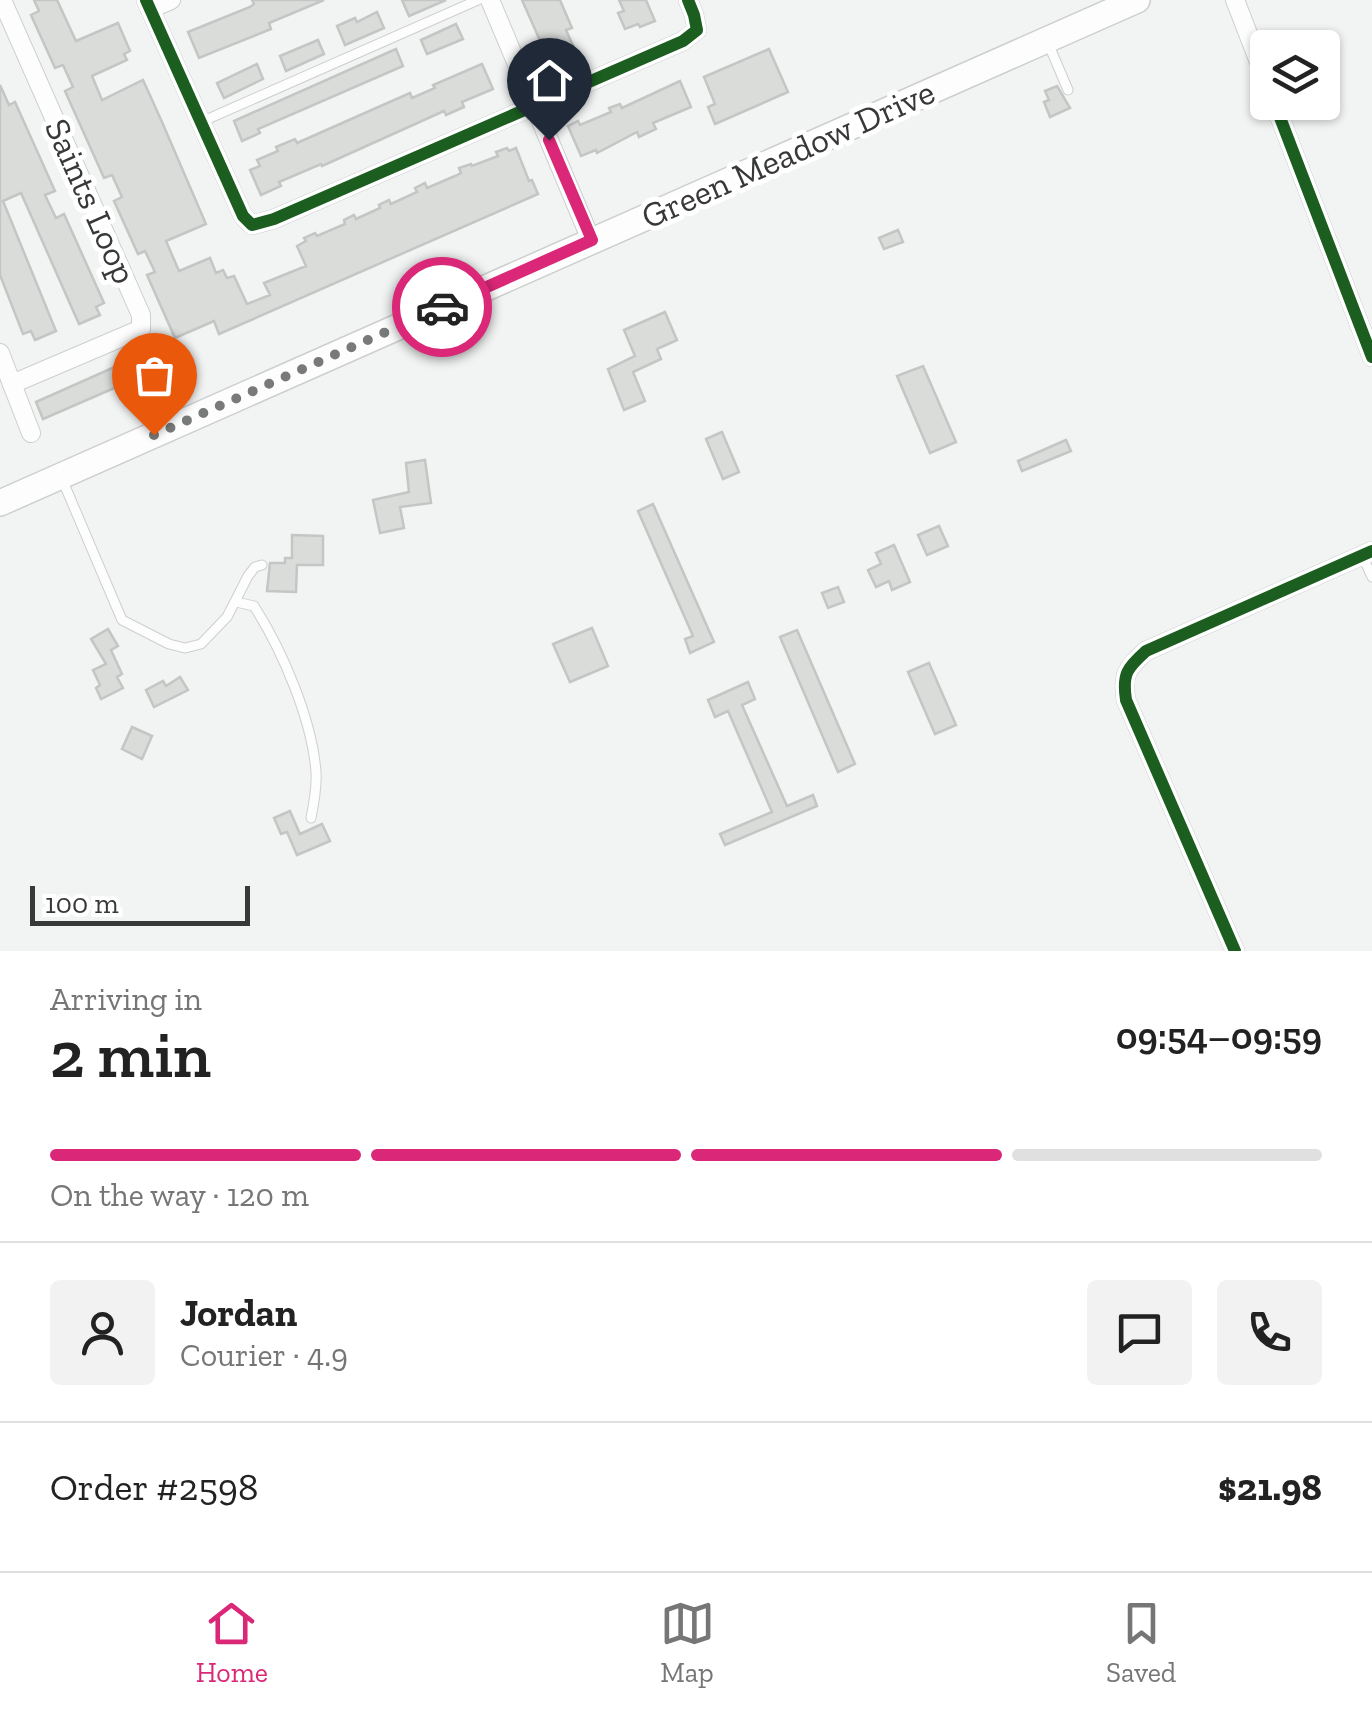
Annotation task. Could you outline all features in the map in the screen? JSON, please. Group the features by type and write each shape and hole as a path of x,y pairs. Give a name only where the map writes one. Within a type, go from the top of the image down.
{"main road":[{"name":"Green Meadow Drive","path":"0,503 1137,0"}],"street":[{"name":"Saints Loop","path":"2,0 141,314 141,329 12,384"},
{"path":"172,0 148,5 243,216 252,224 264,223 682,41 697,30 688,0"},
{"path":"490,0 592,240"},
{"path":"1235,0 1250,39"},
{"path":"1281,120 1372,357"},
{"path":"0,354 31,433"},
{"path":"1235,951 1126,700 1128,666 1146,651 1367,553"}],"lane":[{"path":"201,122 478,0"},
{"path":"1046,40 1068,90"},
{"path":"61,476 122,620 169,644 185,648 201,644 236,602 248,576 262,565"},
{"path":"1367,553 1372,577"},
{"path":"236,602 254,606 298,694 316,772 311,818"}],"building":[{"path":"34,0 57,0 76,41 118,23 130,51 124,54 127,60 92,76 102,100 143,80 162,122 206,224 166,241 179,271 210,258 216,273 223,270 227,278 234,276 247,304 270,295 264,283 306,266 297,246 306,241 304,238 345,224 344,220 354,215 356,219 389,200 391,204 417,192 415,188 425,183 427,188 455,176 461,173 459,168 498,156 496,152 516,148 538,194 219,334 214,321 175,338 147,275 155,272 145,251 138,254 114,201 122,197 112,175 104,178 65,91 73,87 63,65 55,68 31,15 39,11"},
{"path":"252,0 324,0 269,23 271,29 199,58 188,32 250,7 254,4"},
{"path":"402,0 446,0 409,16"},
{"path":"522,0 560,0 572,28 566,30 576,59 558,67 554,59 549,61"},
{"path":"619,0 646,0 655,21 625,29 618,13 624,11"},
{"path":"377,12 384,28 345,45 337,26"},
{"path":"456,24 463,39 427,54 421,40"},
{"path":"318,40 324,54 286,71 280,56"},
{"path":"396,49 403,66 258,129 260,133 242,141 234,121"},
{"path":"769,49 788,92 715,124 708,107 715,104 704,77"},
{"path":"257,64 263,79 224,98 217,83"},
{"path":"482,64 493,89 462,102 464,107 446,115 444,111 279,182 281,186 261,195 250,170 260,166 257,160 278,151 276,147 295,139 297,143 410,93 412,98"},
{"path":"680,81 691,107 653,123 656,129 639,137 637,132 597,153 596,150 581,156 568,126 578,121 580,125 611,112 609,108 620,104 622,108"},
{"path":"0,85 9,105 15,102 55,191 45,195 56,218 64,214 104,303 96,307 100,315 79,324 21,193 3,201 56,331 35,340 31,331 23,334 0,275"},
{"path":"1057,86 1070,108 1050,117 1044,102 1049,100 1045,91"},
{"path":"898,230 903,242 884,249 879,238"},
{"path":"665,312 677,340 657,349 661,359 633,372 645,401 624,410 608,369 635,356 624,330"},
{"path":"173,341 181,359 43,419 36,402"},
{"path":"923,366 956,442 930,453 897,376"},
{"path":"722,432 739,472 723,479 706,439"},
{"path":"1066,440 1071,451 1022,471 1018,461"},
{"path":"425,460 431,503 400,507 404,528 380,533 373,500 409,492 406,463"},
{"path":"653,504 714,642 690,653 685,639 693,636 638,511"},
{"path":"939,526 948,546 927,555 918,535"},
{"path":"292,535 323,536 323,565 297,565 296,592 267,591 270,563 285,563 285,558 292,558"},
{"path":"894,545 910,582 892,590 889,581 876,587 868,570 881,564 876,553"},
{"path":"838,587 844,602 828,608 822,593"},
{"path":"592,628 608,666 570,682 553,644"},
{"path":"108,629 118,646 111,650 122,674 117,677 123,688 101,699 93,670 106,664 91,639"},
{"path":"797,630 855,764 838,772 780,637"},
{"path":"929,663 956,725 935,734 908,672"},
{"path":"180,677 188,690 154,707 146,690 163,681 166,686"},
{"path":"748,682 755,699 742,705 787,806 813,795 817,806 725,845 720,834 772,812 728,711 715,717 708,700"},
{"path":"132,727 152,736 142,759 122,749"},
{"path":"290,811 300,834 322,824 330,841 297,855 287,832 281,834 274,818"}],"cycle path":[{"path":"146,0 243,216 252,225 274,219 683,41 697,30 688,0"},
{"path":"1281,120 1372,357"},
{"path":"1235,951 1126,700 1127,672 1146,651 1372,551"}],"way so far":[{"path":"154,435 442,307"}],"route":[{"path":"442,307 592,240 549,140"}]}
